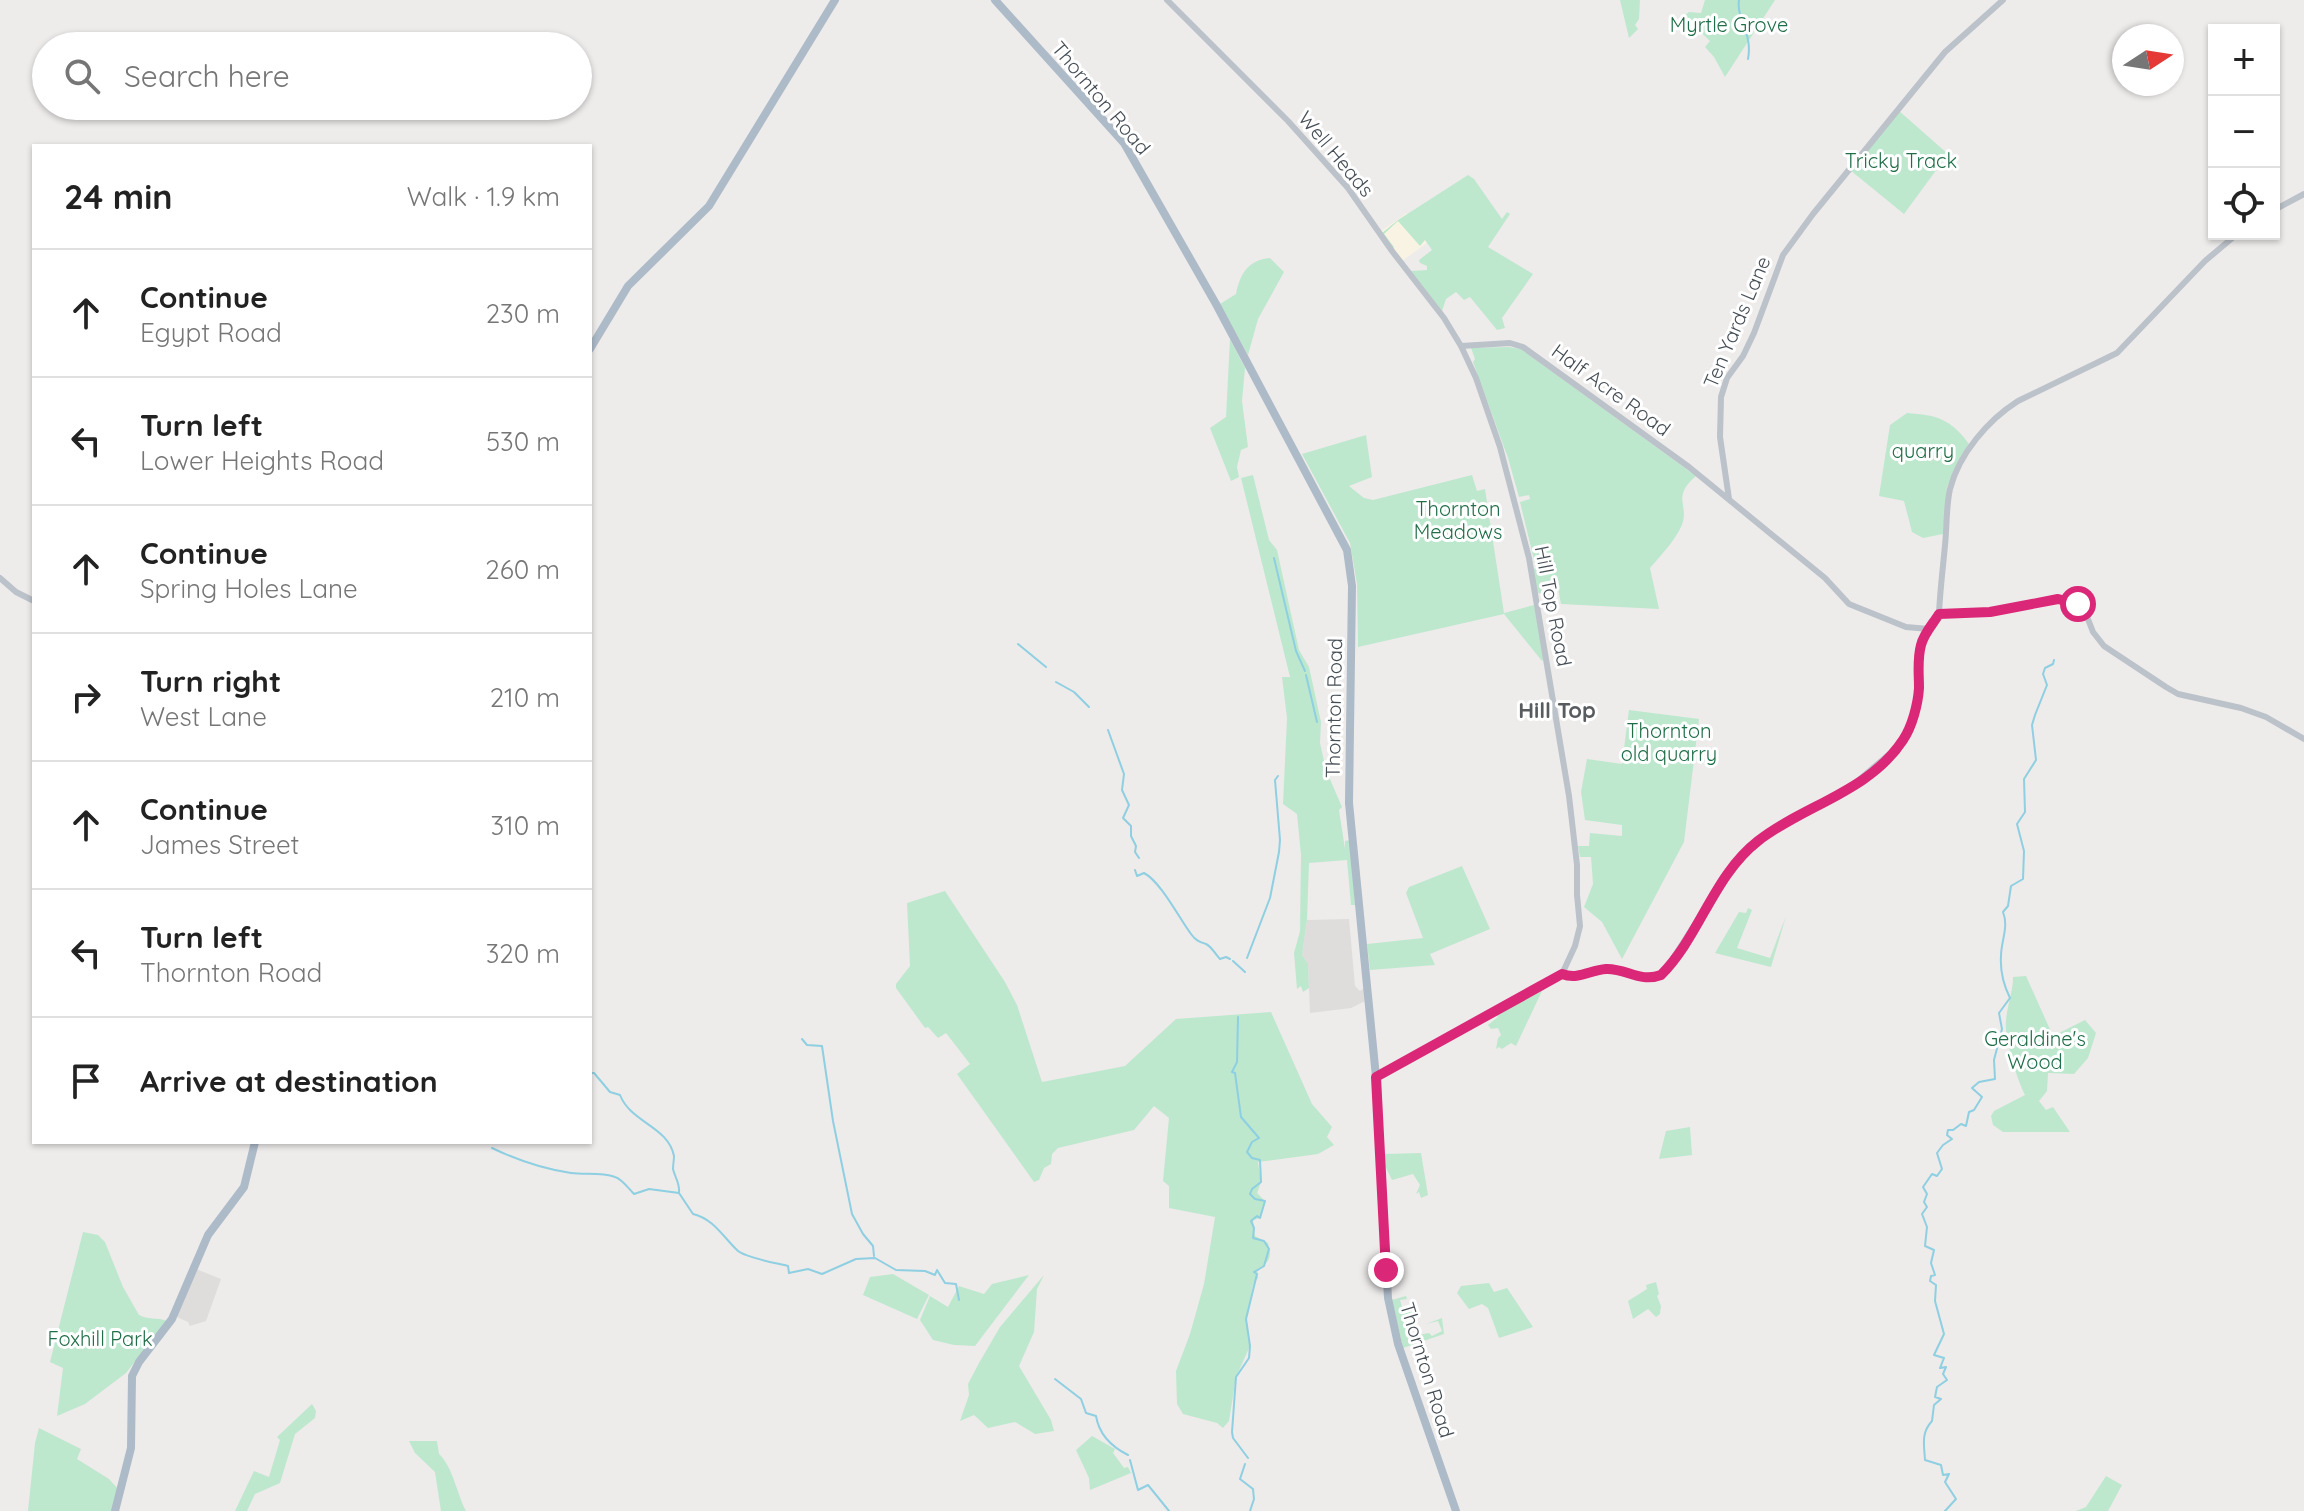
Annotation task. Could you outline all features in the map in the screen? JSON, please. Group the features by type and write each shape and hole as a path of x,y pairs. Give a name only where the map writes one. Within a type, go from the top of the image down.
{"main road":[{"path":"592,346 628,286 709,206 835,0"},
{"name":"Thornton Road","path":"995,0 1130,152 1285,429 1347,550 1352,586 1349,803 1376,1077 1388,1298 1398,1344 1456,1511"},
{"path":"115,1511 131,1448 132,1376 172,1319 208,1235 244,1187 255,1144"}],"street":[{"name":"Well Heads","path":"1167,0 1280,112 1331,168 1461,346"},
{"name":"Ten Yards Lane","path":"1729,499 1720,437 1721,397 1727,378 1743,356 1754,333 1783,255 1945,52 2003,0"},
{"path":"2280,207 2304,194"},
{"path":"1376,1077 1562,974 1578,976 1604,969 1647,979 1661,975 1716,891 1751,847 1798,815 1840,796 1900,745 1915,709 1920,647 1939,614 1951,487 1958,468 1978,438 2004,409 2117,353 2205,261 2230,240"},
{"name":"Half Acre Road","path":"1461,346 1510,343 1523,347 1729,499 1825,578 1849,604 1906,627 1929,629"},
{"name":"Hill Top Road","path":"1461,346 1483,397 1514,496 1529,558 1552,684 1573,829 1580,926 1579,937 1562,974"},
{"path":"0,578 16,592 32,600"},
{"path":"1939,614 1990,612 2066,599 2078,604 2088,616 2093,632 2104,646 2166,687 2178,694 2266,717 2304,739"}],"shaded area":[{"path":"1407,213 1427,243 1402,261 1381,231"},
{"path":"1349,919 1355,986 1360,991 1364,988 1365,1001 1351,1008 1310,1013 1308,963 1302,955 1307,920"},
{"path":"196,1269 221,1279 206,1321 190,1326 177,1317"}],"green space":[{"path":"1620,0 1640,0 1639,19 1635,25 1638,29 1629,38"},
{"name":"Myrtle Grove","path":"1705,0 1775,0 1725,77 1705,47 1710,41 1684,16 1689,12 1701,13"},
{"name":"Tricky Track","path":"1898,110 1948,154 1904,214 1850,170"},
{"path":"1468,175 1502,219 1507,212 1510,214 1488,247 1533,274 1502,318 1505,328 1497,330 1470,297 1464,300 1456,292 1446,299 1442,311 1411,271 1427,270 1427,266 1419,260 1432,250 1425,240 1420,246 1398,221 1384,234 1394,247 1392,249 1382,233 1398,220"},
{"path":"1270,258 1284,272 1258,319 1248,355 1220,304 1236,294 1243,274 1251,265"},
{"path":"1230,339 1245,368 1242,401 1248,447 1241,450 1237,467 1239,477 1231,481 1210,428 1226,417"},
{"path":"1471,348 1521,349 1696,476 1682,496 1684,513 1681,527 1650,568 1659,609 1561,604 1557,583 1545,585 1546,594 1537,593 1533,569 1536,568 1520,502 1530,499 1529,495 1519,497"},
{"name":"quarry","path":"1907,413 1942,420 1956,429 1969,444 1947,487 1943,534 1923,538 1912,532 1904,501 1879,496 1890,425"},
{"name":"Thornton Meadows","path":"1366,435 1372,477 1349,486 1364,498 1373,500 1472,475 1477,491 1485,489 1504,613 1534,605 1544,658 1542,661 1504,614 1358,647 1357,584 1350,543 1302,454"},
{"path":"1253,475 1269,540 1277,550 1299,650 1309,667 1321,722 1320,743 1326,770 1342,807 1339,810 1345,849 1345,841 1350,840 1355,905 1351,905 1347,860 1309,863 1302,955 1308,963 1309,988 1303,992 1301,986 1297,989 1294,953 1300,931 1301,855 1297,814 1283,804 1287,718 1282,677 1290,677 1241,478"},
{"name":"Thornton old quarry","path":"1629,710 1699,719 1684,842 1622,959 1602,922 1584,907 1593,884 1591,857 1580,857 1578,846 1589,846 1590,833 1622,836 1622,825 1585,820 1581,792 1587,759 1622,764"},
{"path":"1462,866 1490,929 1430,954 1435,965 1370,970 1367,944 1423,938 1406,893 1409,887"},
{"path":"945,891 1017,1005 1042,1082 1125,1066 1176,1019 1271,1012 1312,1104 1332,1127 1327,1137 1334,1145 1318,1154 1258,1162 1261,1182 1257,1193 1265,1201 1260,1218 1253,1220 1255,1236 1268,1243 1270,1256 1257,1269 1258,1278 1253,1285 1246,1319 1250,1346 1236,1377 1229,1421 1223,1428 1217,1423 1183,1414 1177,1404 1176,1371 1204,1284 1215,1217 1169,1208 1169,1186 1163,1181 1169,1118 1154,1106 1134,1130 1058,1148 1052,1154 1051,1164 1034,1182 957,1074 970,1064 946,1033 938,1038 928,1027 925,1028 896,988 910,966 907,903"},
{"path":"1748,908 1752,910 1737,948 1770,958 1786,916 1771,967 1715,953 1739,912 1746,913"},
{"name":"Geraldine's Wood","path":"2026,976 2053,1036 2085,1020 2096,1033 2088,1058 2074,1074 2048,1073 2047,1091 2039,1101 2046,1110 2053,1107 2070,1132 2003,1132 1993,1125 1991,1116 1994,1111 2025,1095 2012,1058 2006,1028 2013,977"},
{"path":"1541,988 1516,1046 1511,1043 1496,1049 1501,1035 1498,1028 1491,1029 1488,1025 1498,1017 1495,1012"},
{"path":"1690,1127 1692,1155 1659,1159 1666,1131"},
{"path":"1421,1153 1428,1195 1421,1198 1419,1192 1416,1194 1420,1185 1413,1174 1392,1180 1384,1164 1384,1154"},
{"name":"Foxhill Park","path":"83,1232 98,1235 105,1242 123,1287 139,1315 167,1321 126,1373 85,1404 57,1416 63,1368 50,1362"},
{"path":"893,1274 929,1295 917,1319 863,1295 870,1277"},
{"path":"1029,1275 975,1346 933,1340 920,1320 930,1296 948,1307 959,1286 984,1294 992,1284"},
{"path":"1044,1275 1037,1289 1034,1332 1019,1366 1051,1420 1054,1431 1035,1434 1015,1422 988,1428 974,1415 960,1421 969,1395 968,1384 979,1363 1000,1327"},
{"path":"1656,1282 1660,1314 1656,1317 1648,1309 1633,1319 1628,1301 1647,1289 1646,1285"},
{"path":"1489,1283 1494,1292 1507,1288 1533,1327 1499,1338 1488,1308 1482,1304 1469,1309 1457,1293 1461,1286"},
{"path":"1406,1296 1407,1299 1400,1300 1402,1307 1412,1307 1415,1316 1406,1322 1413,1336 1429,1333 1432,1336 1442,1331 1438,1321 1426,1324 1442,1318 1444,1334 1403,1348 1392,1300"},
{"path":"312,1404 316,1411 315,1418 295,1434 280,1483 255,1494 247,1511 235,1511 254,1471 269,1477 280,1440 277,1437"},
{"path":"39,1428 81,1449 77,1459 109,1479 118,1489 112,1511 28,1511"},
{"path":"1092,1436 1115,1449 1113,1453 1131,1473 1090,1490 1089,1478 1076,1450"},
{"path":"409,1441 437,1441 439,1454 451,1473 466,1511 441,1511 435,1472 415,1453"},
{"path":"2106,1476 2122,1485 2108,1511 2076,1511 2086,1507"}],"waterway":[{"path":"1739,0 1748,41 1748,59"},
{"path":"1274,558 1296,651 1305,671"},
{"path":"1018,644 1046,667"},
{"path":"1945,1511 1956,1499 1945,1482 1949,1474 1943,1475 1941,1465 1925,1460 1924,1449 1934,1405 1941,1399 1935,1397 1937,1387 1947,1380 1943,1374 1946,1367 1940,1368 1944,1358 1934,1355 1944,1334 1935,1301 1936,1285 1930,1281 1931,1276 1935,1275 1931,1263 1934,1250 1925,1246 1927,1227 1922,1214 1927,1207 1924,1202 1927,1194 1923,1187 1932,1174 1937,1176 1942,1169 1937,1153 1952,1139 1947,1135 1948,1130 1961,1124 1966,1126 1969,1112 1974,1110 1982,1097 1972,1088 1979,1082 1995,1079 1994,1060 2002,1029 1999,1013 2010,998 2001,967 2003,912 2008,906 2011,886 2023,879 2024,851 2017,824 2025,812 2024,779 2036,760 2032,725 2047,685 2043,674 2054,660"},
{"path":"1306,675 1317,722"},
{"path":"1056,682 1074,692 1089,707"},
{"path":"1108,730 1124,774 1122,790 1129,805 1123,818 1131,826 1131,836 1139,858"},
{"path":"1247,958 1270,898 1279,852 1275,780 1278,776"},
{"path":"1135,870 1137,876 1144,873 1157,884 1198,941 1208,945 1220,959 1230,959"},
{"path":"1233,961 1245,972"},
{"path":"1238,1017 1237,1062 1232,1072 1235,1073 1241,1117 1259,1138 1252,1142 1247,1152 1252,1158 1260,1160 1261,1182 1250,1194 1255,1199 1265,1201 1260,1218 1257,1216 1251,1221 1253,1238 1264,1241 1269,1249 1264,1266 1254,1272 1257,1274 1246,1319 1249,1358 1236,1377 1232,1432 1248,1458"},
{"path":"802,1039 807,1045 822,1046 852,1214 873,1246 874,1256"},
{"path":"592,1073 610,1092 620,1095 632,1112 665,1138 674,1156 673,1169 679,1193"},
{"path":"492,1148 550,1169 615,1177 634,1194 649,1189 679,1193 693,1214 713,1224 742,1254 788,1266 789,1273 808,1269 822,1274 856,1259 875,1258 896,1270 925,1271 935,1275 937,1270 945,1283 956,1284 959,1300"},
{"path":"1055,1379 1081,1399 1086,1413 1096,1416 1106,1439 1128,1455"},
{"path":"1130,1460 1138,1490 1148,1485 1169,1511"},
{"path":"1245,1464 1240,1479 1253,1489 1250,1511"}],"district":[{"name":"Hill Top","path":"1557,710"}],"route":[{"path":"1386,1270 1376,1077 1562,974 1571,977 1612,969 1647,979 1661,975 1716,891 1751,847 1798,815 1840,796 1900,745 1915,709 1920,647 1939,614 1990,612 2058,599 2078,604"}]}
